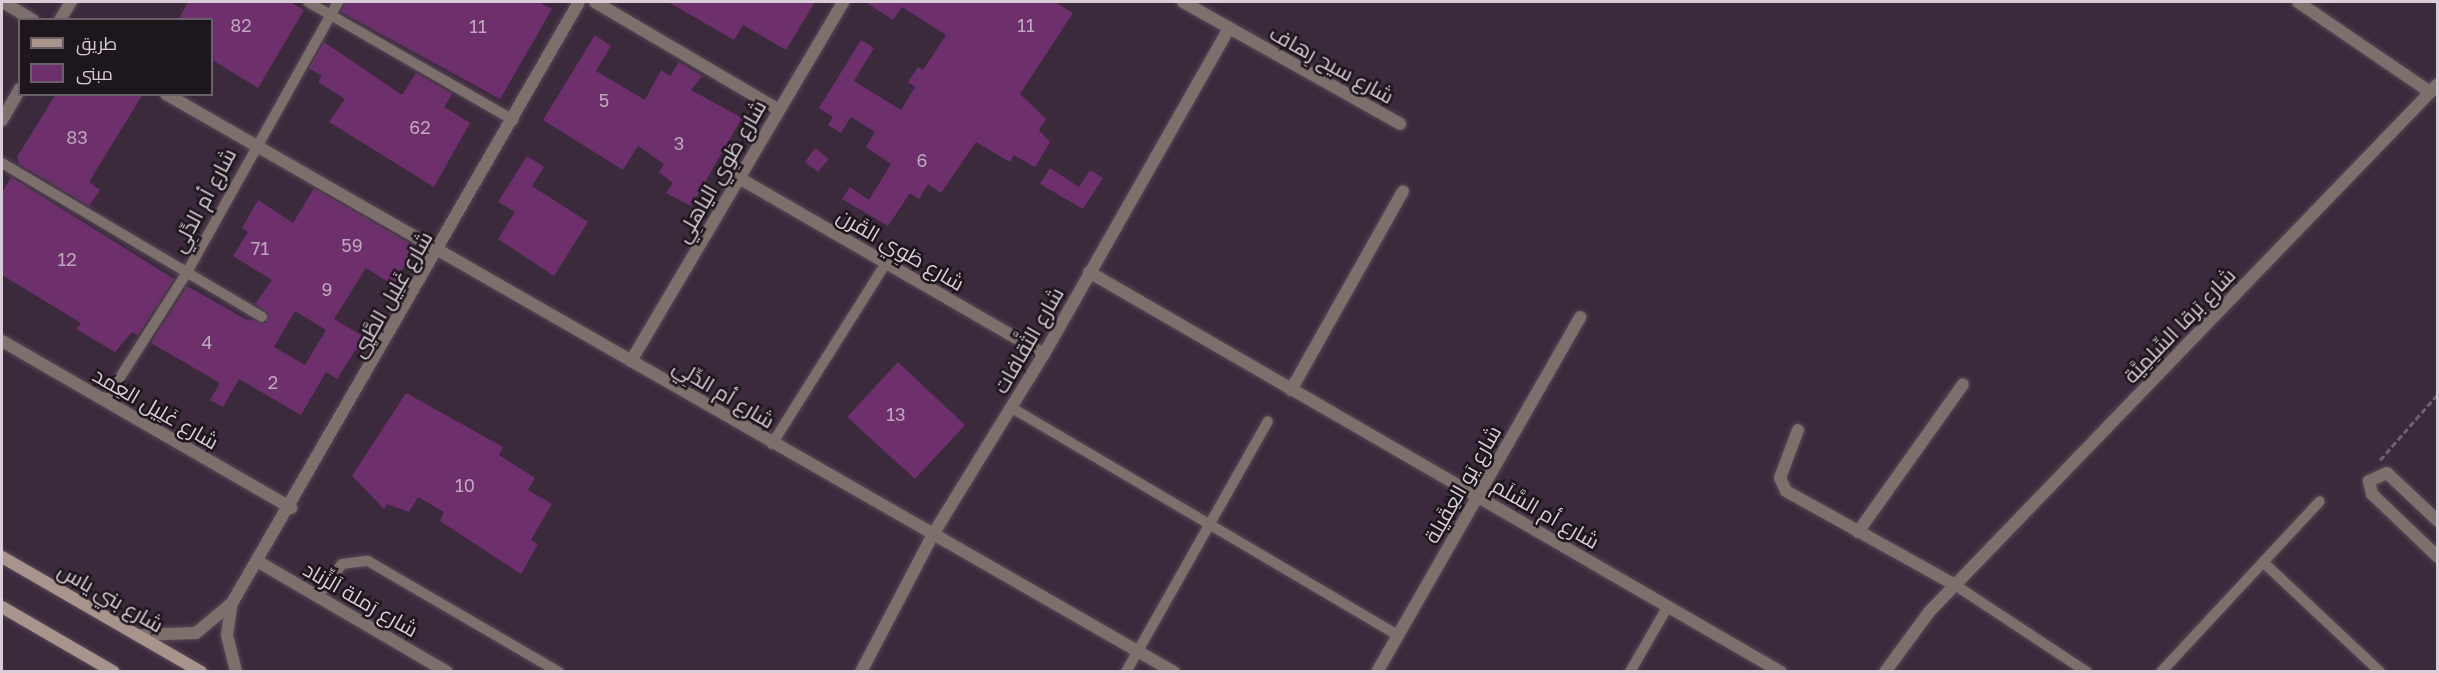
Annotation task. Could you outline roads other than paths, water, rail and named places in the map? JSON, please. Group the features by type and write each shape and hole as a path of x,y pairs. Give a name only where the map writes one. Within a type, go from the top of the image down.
{"main road":[{"name":"شارع بني ياس","path":"2,557 201,672"},
{"path":"2,608 114,672"}],"street":[{"path":"3,2 30,18"},
{"path":"61,18 71,2"},
{"name":"شارع غَلِيل الطَّيِي","path":"236,672 226,635 232,603 291,508 579,2"},
{"path":"595,2 779,110"},
{"name":"شارع طَوِي الياهلِي","path":"631,361 843,2"},
{"name":"شارع سيح رِهاف","path":"1182,2 1400,124"},
{"name":"شارع بَرقا السِّلِمِيَّة","path":"1885,672 1955,585 2434,88 2298,2"},
{"name":"شارع الثَّقافات","path":"867,670 932,536 1044,354 1229,28"},
{"path":"2,120 18,92"},
{"name":"شارع أم الدِّلِي","path":"169,96 932,536 1174,672"},
{"name":"شارع طَوِي القَرن","path":"739,178 1044,354"},
{"path":"1291,390 1403,191"},
{"name":"شارع أم السَّلَم","path":"1089,272 1781,672"},
{"name":"شارع يَو العِقَيلة","path":"1377,672 1580,317"},
{"name":"شارع غَلِيل العِمد","path":"2,341 291,508"},
{"path":"1858,532 1964,384"},
{"path":"1798,430 1782,486 1858,532 1955,585"},
{"path":"2438,521 2393,477 2380,472 2369,481 2372,494 2438,557"},
{"name":"شارع رَملة اَلزِّناد","path":"256,561 447,672"},
{"name":"شارع غَلِيل الطَّيِي","path":"138,635 196,633 232,603"}],"lane":[{"path":"308,2 513,120"},
{"path":"255,145 338,2"},
{"name":"شارع أم الدِّلِي","path":"105,401 186,274 255,145"},
{"path":"2,163 262,317"},
{"path":"772,444 886,263"},
{"path":"1012,408 1398,635"},
{"path":"1126,672 1268,421"},
{"path":"2161,672 2320,501"},
{"path":"318,596 342,564 368,561 559,672"},
{"path":"2263,562 2380,672"},
{"path":"1955,585 2087,672"},
{"path":"1630,672 1668,606"}]}
